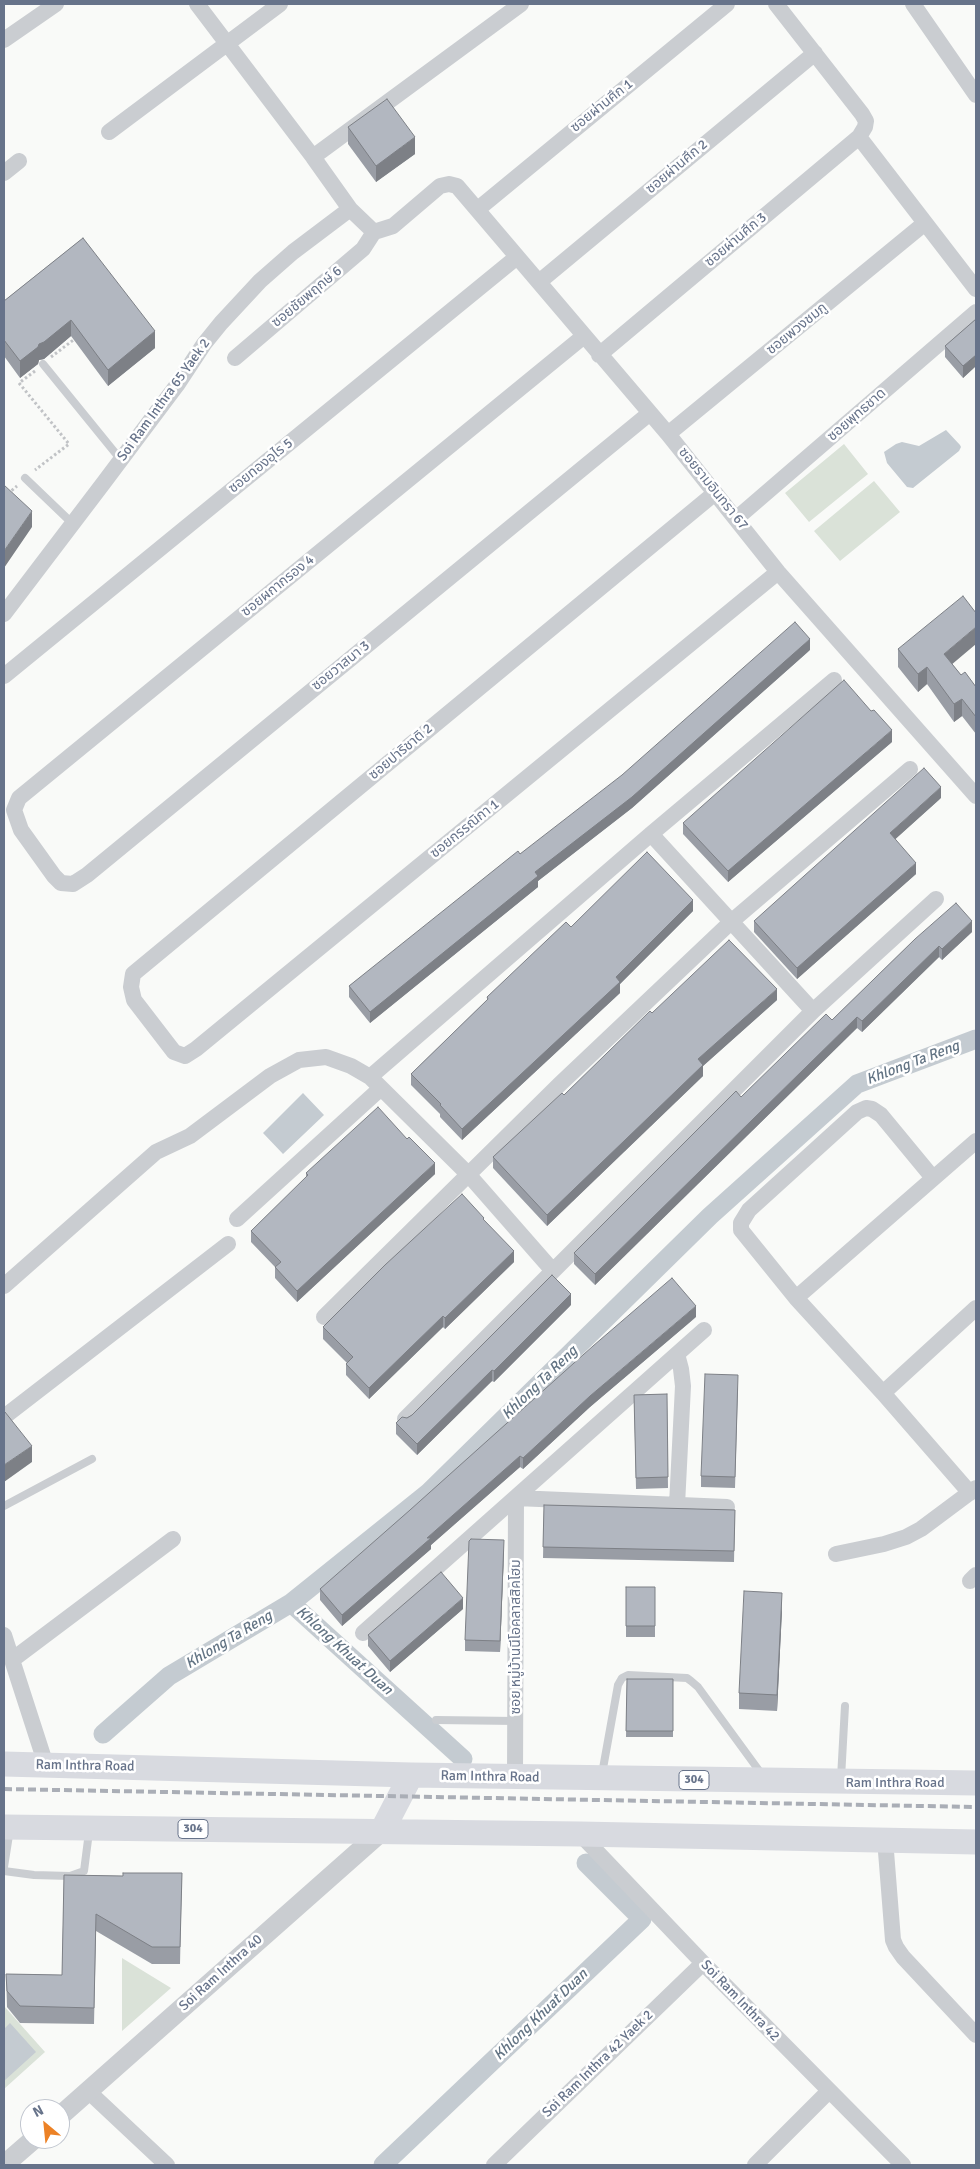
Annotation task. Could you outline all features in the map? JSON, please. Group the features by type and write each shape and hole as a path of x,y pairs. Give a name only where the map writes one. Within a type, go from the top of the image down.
{"main road":[{"name":"Ram Inthra Road","path":"4,1764 601,1779 976,1784"},
{"path":"382,1831 411,1775"},
{"name":"304","path":"7,1827 580,1834 976,1842"}],"street":[{"path":"4,40 56,4"},
{"path":"197,4 228,42 350,209 374,232"},
{"path":"109,132 280,4"},
{"path":"313,157 521,4"},
{"name":"ซอยผ่านศึก 1","path":"478,209 727,4"},
{"path":"776,4 815,53"},
{"path":"913,4 976,94"},
{"name":"ซอยผ่านศึก 3","path":"600,355 859,137 866,121 815,53"},
{"name":"ซอยผ่านศึก 2","path":"539,282 815,53"},
{"path":"859,137 976,289"},
{"path":"4,173 19,161"},
{"name":"ซอยรามอินทรา 67","path":"374,232 393,226 440,186 449,184 457,186 668,434 737,518 778,572 976,796"},
{"name":"Soi Ram Inthra 65 Yaek 2","path":"4,614 121,460 204,344 240,301 293,252 350,209"},
{"name":"ซอยพวงชมภู","path":"668,434 925,223"},
{"name":"ซอยชัยพฤกษ์ 6","path":"235,358 363,249 374,232"},
{"name":"ซอยทองอุไร 5","path":"4,676 518,257"},
{"name":"ซอยพุทธชาด","path":"737,518 976,312"},
{"name":"ซอยผกากรอง 4","path":"35,850 21,830 14,810 19,798 584,336"},
{"name":"ซอยวาสนา 3","path":"35,850 62,883 73,884 87,875 650,413"},
{"name":"ซอยปาริชาติ 2","path":"153,1026 134,1000 131,987 132,974 715,493"},
{"name":"ซอยกรรณิกา 1","path":"153,1026 174,1052 185,1056 196,1049 778,572"},
{"path":"237,1219 376,1083 651,834 834,680"},
{"path":"324,1317 560,1084 732,921 910,769"},
{"path":"651,834 813,1011"},
{"path":"405,1419 813,1011 936,899"},
{"path":"4,1286 156,1152 190,1136 270,1076 299,1060 326,1057 351,1066 376,1083 468,1174 553,1272"},
{"path":"836,1554 884,1544 906,1537 921,1529 973,1490 796,1298 741,1230 741,1223 749,1210 858,1112 866,1108 881,1114 933,1178"},
{"path":"796,1298 976,1141"},
{"path":"4,1417 228,1244"},
{"path":"883,1393 976,1308"},
{"path":"363,1633 704,1330"},
{"path":"677,1354 682,1369 683,1386 677,1505"},
{"path":"516,1498 728,1507"},
{"name":"ซอย หมู่บ้านนีโอคลาสสิคโฮม","path":"515,1777 516,1498"},
{"path":"12,1660 173,1539"},
{"path":"4,1635 46,1765"},
{"name":"Soi Ram Inthra 40","path":"70,2107 382,1831"},
{"name":"Soi Ram Inthra 42","path":"580,1834 703,1963 903,2165"},
{"path":"885,1840 892,1940 903,1958 976,2035"},
{"name":"Soi Ram Inthra 42 Yaek 2","path":"494,2165 703,1963"},
{"path":"88,2091 167,2165"},
{"path":"754,2165 829,2091"},
{"path":"4,2165 22,2149"}],"lane":[{"path":"43,364 121,460"},
{"path":"25,478 73,524"},
{"path":"4,1506 92,1459"},
{"path":"601,1779 618,1685 622,1678 628,1675 687,1678 691,1681 768,1782"},
{"path":"841,1782 845,1706"},
{"path":"436,1720 516,1721"},
{"path":"7,1827 4,1869 24,1874 70,1876 84,1871 89,1828"}],"path":[{"path":"4,496 69,444 19,383 80,334"}],"shaded area":[{"path":"946,430 960,445 959,451 913,488 907,487 887,463 884,452 902,442 919,446"},
{"path":"844,444 868,474 809,522 785,493"},
{"path":"874,481 900,512 840,561 814,531"},
{"path":"303,1093 324,1115 283,1154 263,1133"},
{"path":"122,1958 171,1988 122,2031"},
{"path":"4,2006 45,2052 4,2089"},
{"path":"10,2023 36,2052 4,2081 4,2029"}],"building":[{"path":"387,99 415,137 376,166 348,127"},
{"path":"83,238 155,331 108,370 71,320 20,361 4,340 4,301"},
{"path":"976,319 976,355 963,366 945,346"},
{"path":"4,485 32,511 4,551"},
{"path":"963,596 976,613 976,627 944,654 961,675 965,672 976,687 976,717 962,699 954,704 927,667 918,674 898,649"},
{"path":"795,622 810,639 632,797 535,872 538,876 370,1012 349,986 518,851 520,854 622,775"},
{"path":"844,680 871,711 874,710 892,730 728,871 683,823"},
{"path":"924,768 941,787 890,833 916,863 797,968 754,921"},
{"path":"647,852 693,900 616,977 620,982 462,1129 441,1104 411,1074 488,999 487,997 566,922 571,927"},
{"path":"956,903 972,921 942,949 939,946 862,1021 857,1017 595,1274 574,1253 736,1091 741,1097 826,1014 832,1020 915,939"},
{"path":"729,940 777,989 698,1059 703,1065 547,1215 493,1157 562,1093 564,1095 650,1011 652,1013"},
{"path":"378,1107 407,1139 409,1137 435,1163 297,1291 275,1267 281,1262 251,1231 308,1175 306,1173"},
{"path":"462,1194 514,1251 445,1318 443,1316 369,1388 346,1364 353,1357 323,1327 385,1265"},
{"path":"552,1275 571,1294 417,1444 396,1423 402,1417 407,1418 412,1415"},
{"path":"672,1278 696,1306 590,1396 523,1458 520,1456 427,1538 431,1538 342,1615 320,1589"},
{"path":"705,1374 738,1375 735,1477 701,1476"},
{"path":"667,1394 668,1477 636,1478 634,1395"},
{"path":"4,1412 32,1446 4,1465"},
{"path":"544,1505 735,1510 734,1551 543,1547"},
{"path":"471,1539 504,1540 500,1641 465,1640 469,1541"},
{"path":"441,1572 463,1598 390,1661 368,1635"},
{"path":"626,1587 655,1587 655,1626 626,1626"},
{"path":"744,1591 782,1593 777,1695 739,1693"},
{"path":"627,1679 673,1679 673,1731 626,1731"},
{"path":"123,1873 182,1873 180,1947 152,1947 96,1914 94,2008 20,2006 7,1991 6,1974 62,1975 64,1875 123,1876"}],"waterway":[{"name":"Khlong Ta Reng","path":"103,1734 169,1676 291,1603 428,1493 710,1216 857,1084 976,1039"},
{"name":"Khlong Khuat Duan","path":"291,1603 463,1759"},
{"name":"Khlong Khuat Duan","path":"383,2165 642,1919 586,1863"}],"railway":[{"path":"4,1789 976,1807"}]}
